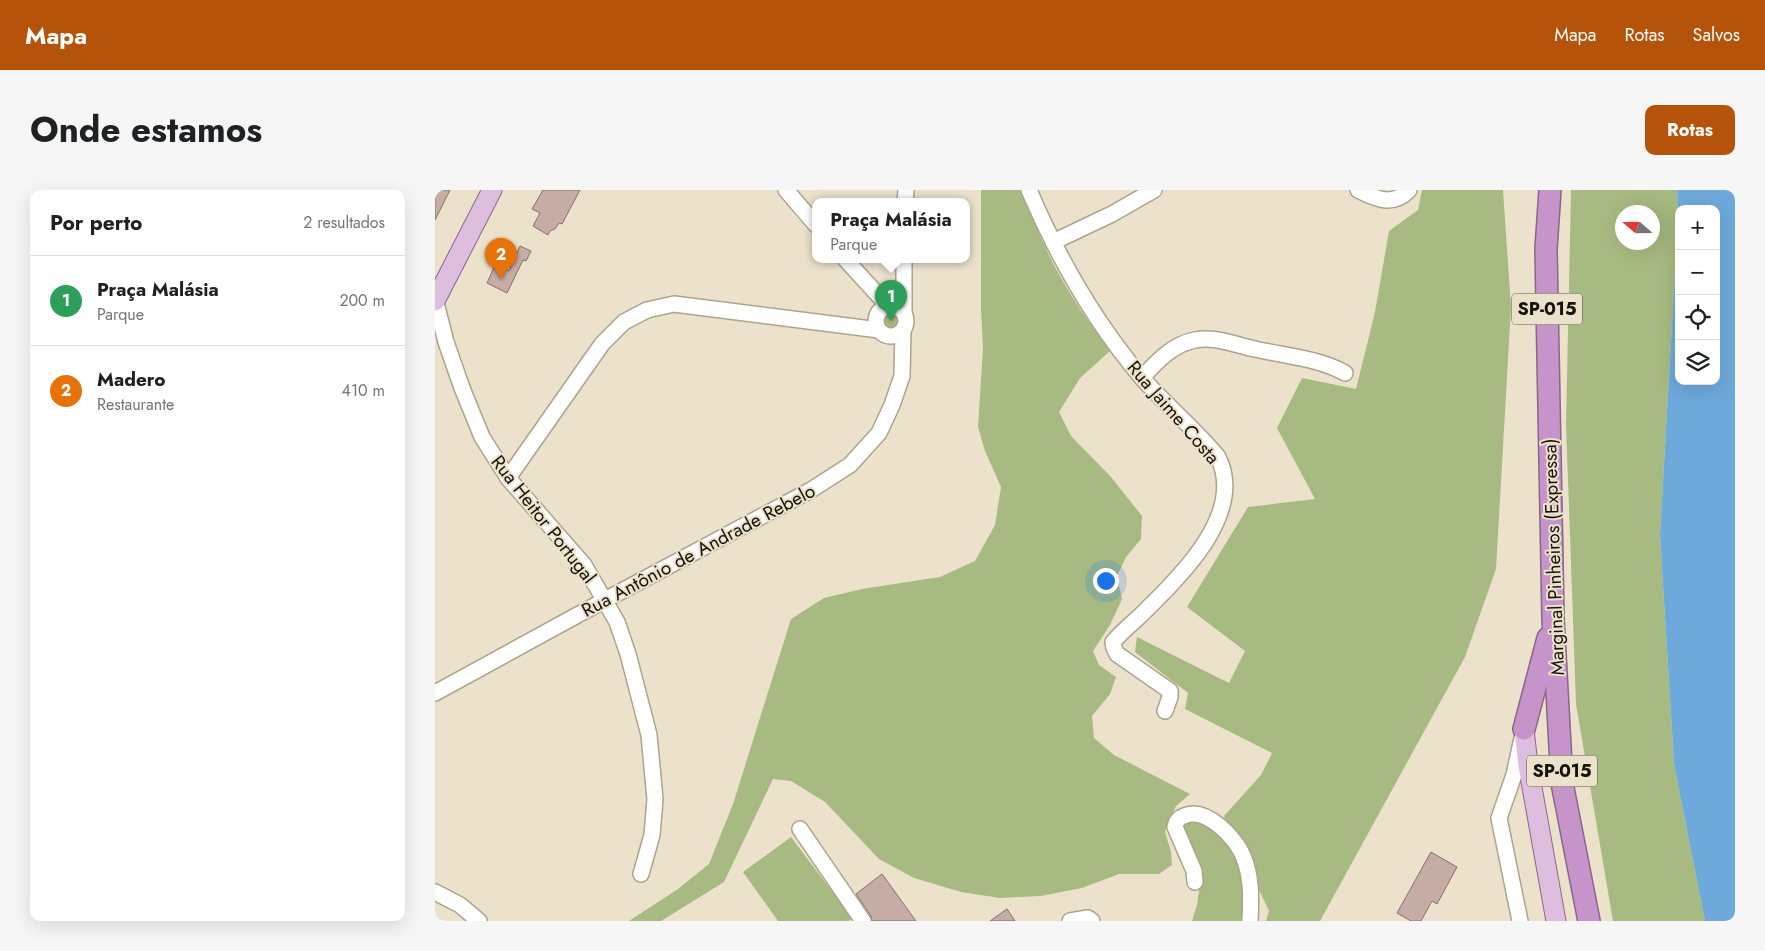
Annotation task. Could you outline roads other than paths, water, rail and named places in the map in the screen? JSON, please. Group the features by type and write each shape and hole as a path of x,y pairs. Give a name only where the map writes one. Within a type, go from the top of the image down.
{"highway":[{"name":"Marginal Pinheiros (Expressa)","path":"1550,190 1546,249 1553,618 1562,783 1589,921"},
{"path":"1525,729 1553,618"}],"main road":[{"path":"435,300 492,190"},
{"path":"1525,729 1528,765 1556,921"}],"street":[{"path":"786,190 812,220"},
{"name":"Rua Jaime Costa","path":"1029,190 1053,242 1076,286 1093,313 1117,347 1143,378 1218,457 1224,472 1225,491 1223,508 1199,551 1150,607 1113,642 1117,654 1170,691 1165,711"},
{"path":"1053,242 1112,214 1154,190"},
{"path":"1358,190 1379,200 1394,200 1403,196 1409,190"},
{"name":"Rua Antônio de Andrade Rebelo","path":"435,693 811,490 850,465 879,433 892,405 902,376 903,356 891,316 849,263"},
{"path":"507,478 603,344 624,322 647,310 674,304 856,327 891,316 903,263"},
{"name":"Rua Heitor Portugal","path":"435,300 440,337 482,437 507,478 584,566 617,622 628,654 649,735 655,799 654,827 641,874"},
{"path":"1143,378 1155,363 1176,347 1194,340 1203,339 1229,342 1312,361 1336,368 1345,373"},
{"path":"1521,921 1499,818 1514,775 1525,729"},
{"path":"1195,882 1194,871 1175,827 1177,821 1188,814 1197,814 1218,824 1228,833 1243,855 1248,869 1250,921"},
{"path":"800,829 863,921"},
{"path":"435,892 459,905 479,921"},
{"path":"1070,921 1088,918 1092,921"}],"water":[{"path":"1677,190 1735,190 1735,921 1705,921 1674,764 1660,535 1675,271 1675,385 1720,385 1720,205 1678,205"}],"place":[{"name":"Madero","path":"501,279"},
{"name":"Praça Malásia","path":"891,321"}]}
